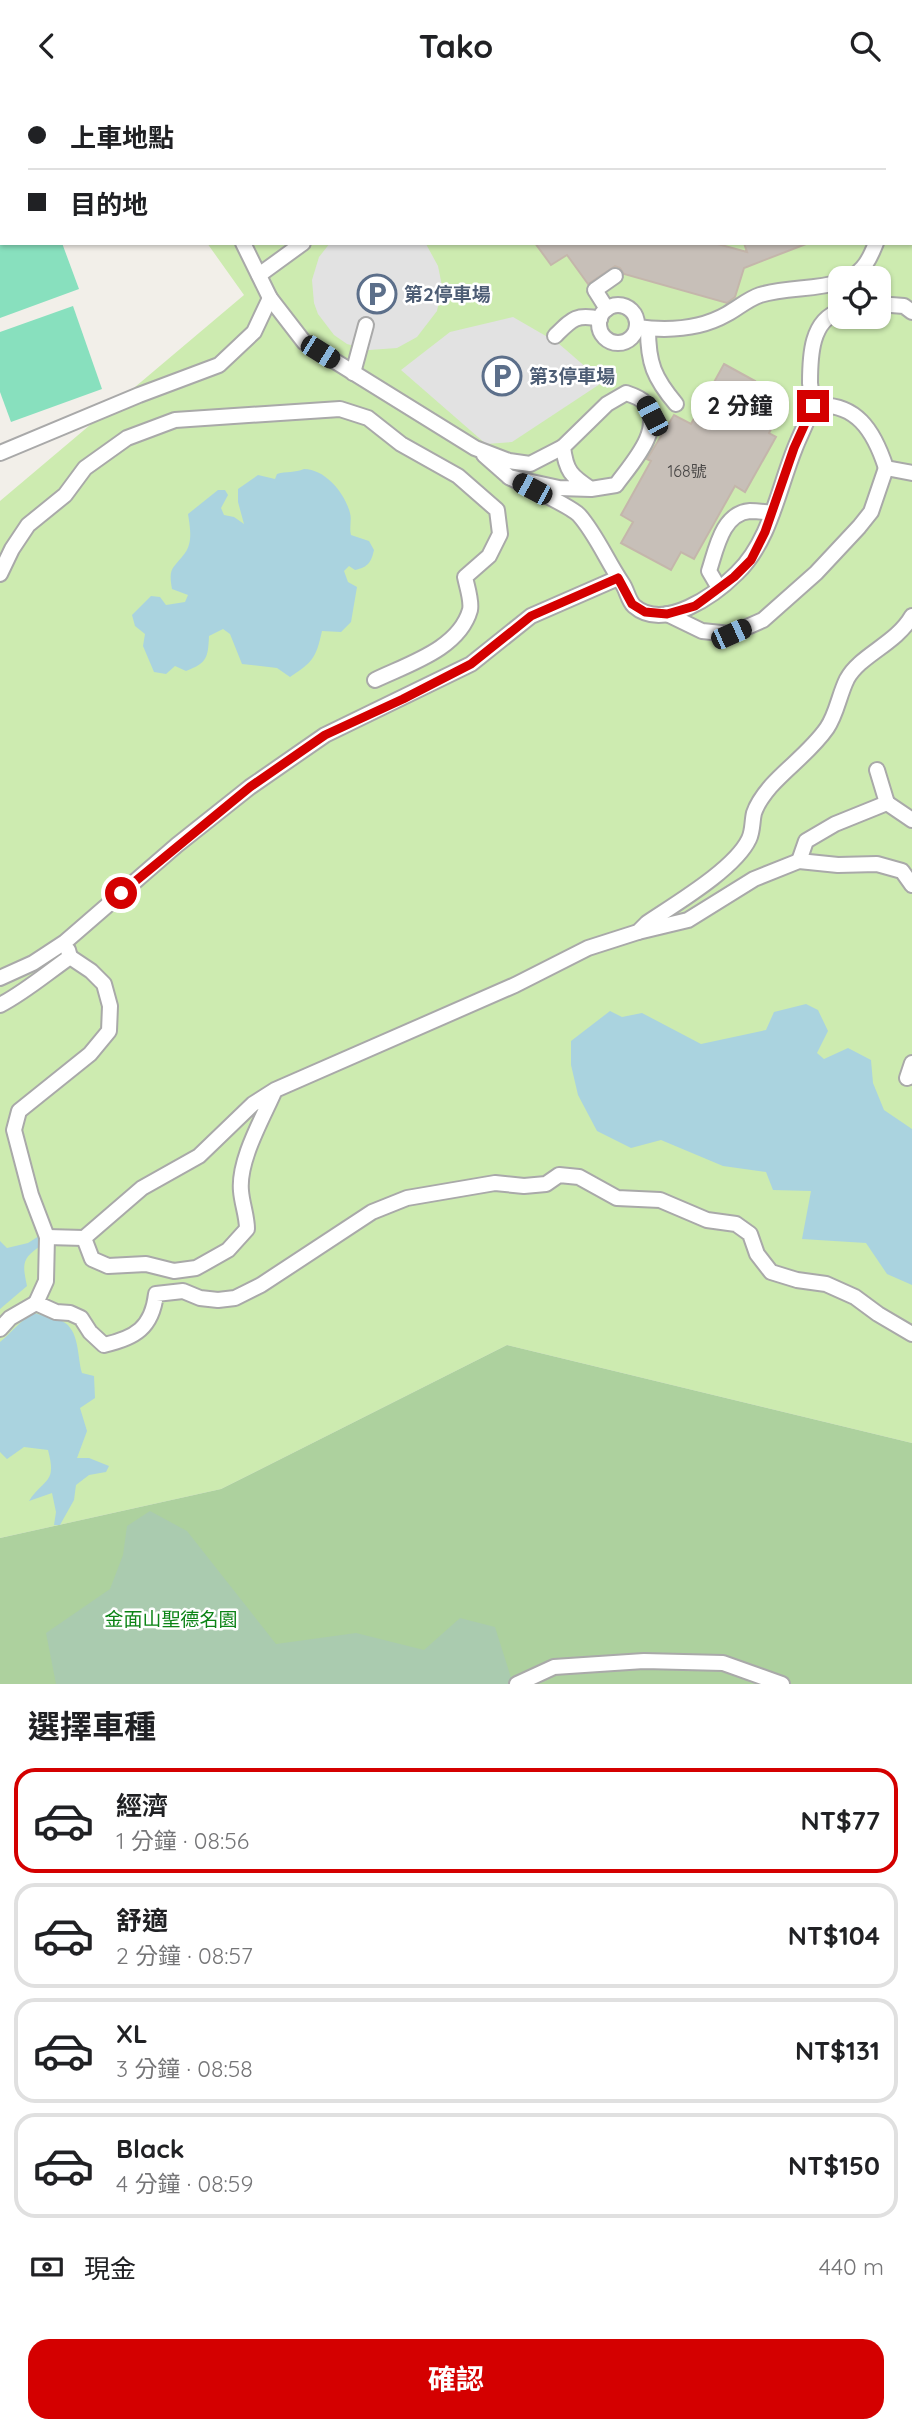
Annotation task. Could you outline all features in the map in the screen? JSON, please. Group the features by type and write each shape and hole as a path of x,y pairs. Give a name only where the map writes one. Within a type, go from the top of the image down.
{"street":[{"path":"244,245 270,298 304,342 475,448 509,477 578,514 632,604 645,612 667,614 702,631 731,634 763,620 816,573 871,512 886,468 879,445 858,416 834,405 813,406"},
{"path":"259,275 297,245"},
{"path":"864,266 875,245"},
{"path":"615,276 595,290 603,314 601,332 616,342 628,339 643,328 675,329 702,324 725,316 755,296 828,284"},
{"path":"1,449 219,365 254,332 270,298"},
{"path":"555,336 576,318 603,314 618,305 630,309 643,328 652,369 660,385 676,404"},
{"path":"891,305 904,306 912,312"},
{"path":"667,614 695,606 751,560 813,406 810,384 812,356 818,327 828,314"},
{"path":"353,373 366,325"},
{"path":"475,448 509,461 530,464 563,447 607,404 626,393 644,401 652,416 648,437 616,485 591,489 559,488 509,477"},
{"path":"0,574 12,549 29,525 65,495 85,468 127,438 175,420 340,409 368,418 401,444 458,476 497,510 500,534 489,556 465,577 470,608 460,631 436,651 375,680"},
{"path":"563,447 565,464 573,478 591,489"},
{"path":"886,468 912,473"},
{"path":"719,588 709,571 724,529 735,515 748,511 772,513"},
{"path":"0,978 33,963 65,942 177,845 240,795 325,735 471,664 531,616 618,578"},
{"path":"638,932 737,856 750,838 754,811 771,786 806,753 828,727 839,705 847,678 899,635 912,617"},
{"path":"877,770 887,803 912,820"},
{"path":"799,861 806,841 835,824 887,803"},
{"path":"47,1237 83,1238 142,1188 199,1156 253,1104 275,1090 515,985 588,948 688,920 754,879 799,861 838,865 877,864 902,871 912,885"},
{"path":"0,1329 10,1318 36,1303 46,1281 47,1237 31,1195 14,1130 19,1111 90,1054 109,1031 110,1006 104,985 91,971 70,957 65,942"},
{"path":"0,1005 19,996 34,981 70,957"},
{"path":"912,1063 907,1078 912,1076"},
{"path":"83,1238 92,1259 108,1266 146,1265 174,1271 196,1268 228,1250 247,1229 241,1177 246,1158 275,1090"},
{"path":"36,1303 56,1312 70,1313 81,1318 90,1332 104,1345 124,1341 144,1326 154,1311 156,1294 183,1291 200,1298 235,1298 261,1285 372,1212 407,1198 495,1183 524,1186 546,1184 559,1175 579,1177 617,1198 660,1200 707,1220 736,1224 750,1234 757,1254 771,1272 797,1280 827,1284 855,1297 912,1334"},
{"path":"517,1684 554,1667 644,1661 723,1663 782,1684"}],"green space":[{"path":"0,245 63,245 79,289 0,318"},
{"path":"208,245 912,245 912,1443 507,1345 221,1489 0,1538 0,501 244,295"},
{"path":"73,306 102,389 11,422 0,392 0,332"},
{"path":"507,1345 912,1443 912,1684 0,1684 0,1538 221,1489"},
{"name":"金面山聖德名園","path":"150,1511 187,1531 276,1644 356,1633 424,1650 460,1618 495,1627 513,1684 56,1684 46,1633 110,1589 123,1555 127,1526"}],"shaded area":[{"name":"第2停車場","path":"328,245 427,245 438,266 442,286 437,311 417,337 397,348 369,350 347,344 334,335 318,314 314,303 312,280 319,257"},
{"name":"第3停車場","path":"513,317 558,343 603,382 512,442 486,444 401,370 450,332"}],"water":[{"path":"304,469 319,473 333,483 344,498 351,516 351,535 369,541 374,550 366,566 355,570 349,566 344,571 348,582 357,587 351,622 341,632 322,631 312,659 290,677 277,668 242,664 230,634 223,629 209,636 207,655 198,665 186,671 175,666 166,674 154,672 143,646 145,634 135,626 132,615 151,596 160,597 166,605 185,602 188,595 172,589 171,576 172,569 189,544 188,514 218,490 225,490 228,495 221,508 224,515 234,517 244,524 238,502 238,489 258,475 275,479 277,474"},
{"path":"806,1004 818,1010 828,1031 817,1053 824,1059 848,1048 871,1060 873,1083 884,1110 912,1129 912,1285 887,1274 866,1243 802,1239 811,1191 773,1190 766,1172 723,1166 661,1140 631,1148 597,1131 578,1095 571,1065 571,1041 610,1011 622,1017 642,1013 701,1044 766,1030 774,1012"},
{"path":"39,1236 42,1245 25,1262 27,1286 0,1309 0,1241 7,1248 28,1243"},
{"path":"34,1313 68,1325 75,1337 82,1373 94,1376 95,1398 80,1408 87,1431 77,1458 89,1458 109,1466 106,1472 89,1475 76,1485 74,1500 60,1525 54,1525 56,1512 52,1493 29,1501 50,1475 48,1450 24,1447 7,1459 0,1452 0,1342"}],"building":[{"path":"536,245 721,245 747,252 745,245 803,245 744,268 735,297 727,303 624,274 615,266 588,284 567,255 551,265"},
{"path":"724,364 755,381 748,395 780,413 769,433 776,437 745,492 735,486 694,559 681,552 671,570 621,543 633,522 621,515 651,461 647,459 674,415 691,424"}],"place":[{"name":"第2停車場","path":"377,294"},
{"name":"第3停車場","path":"502,376"}],"route":[{"path":"121,893 250,787 325,735 471,664 531,616 618,578 632,604 645,612 667,614 695,606 734,577 751,560 765,532 794,448 813,406"}]}
